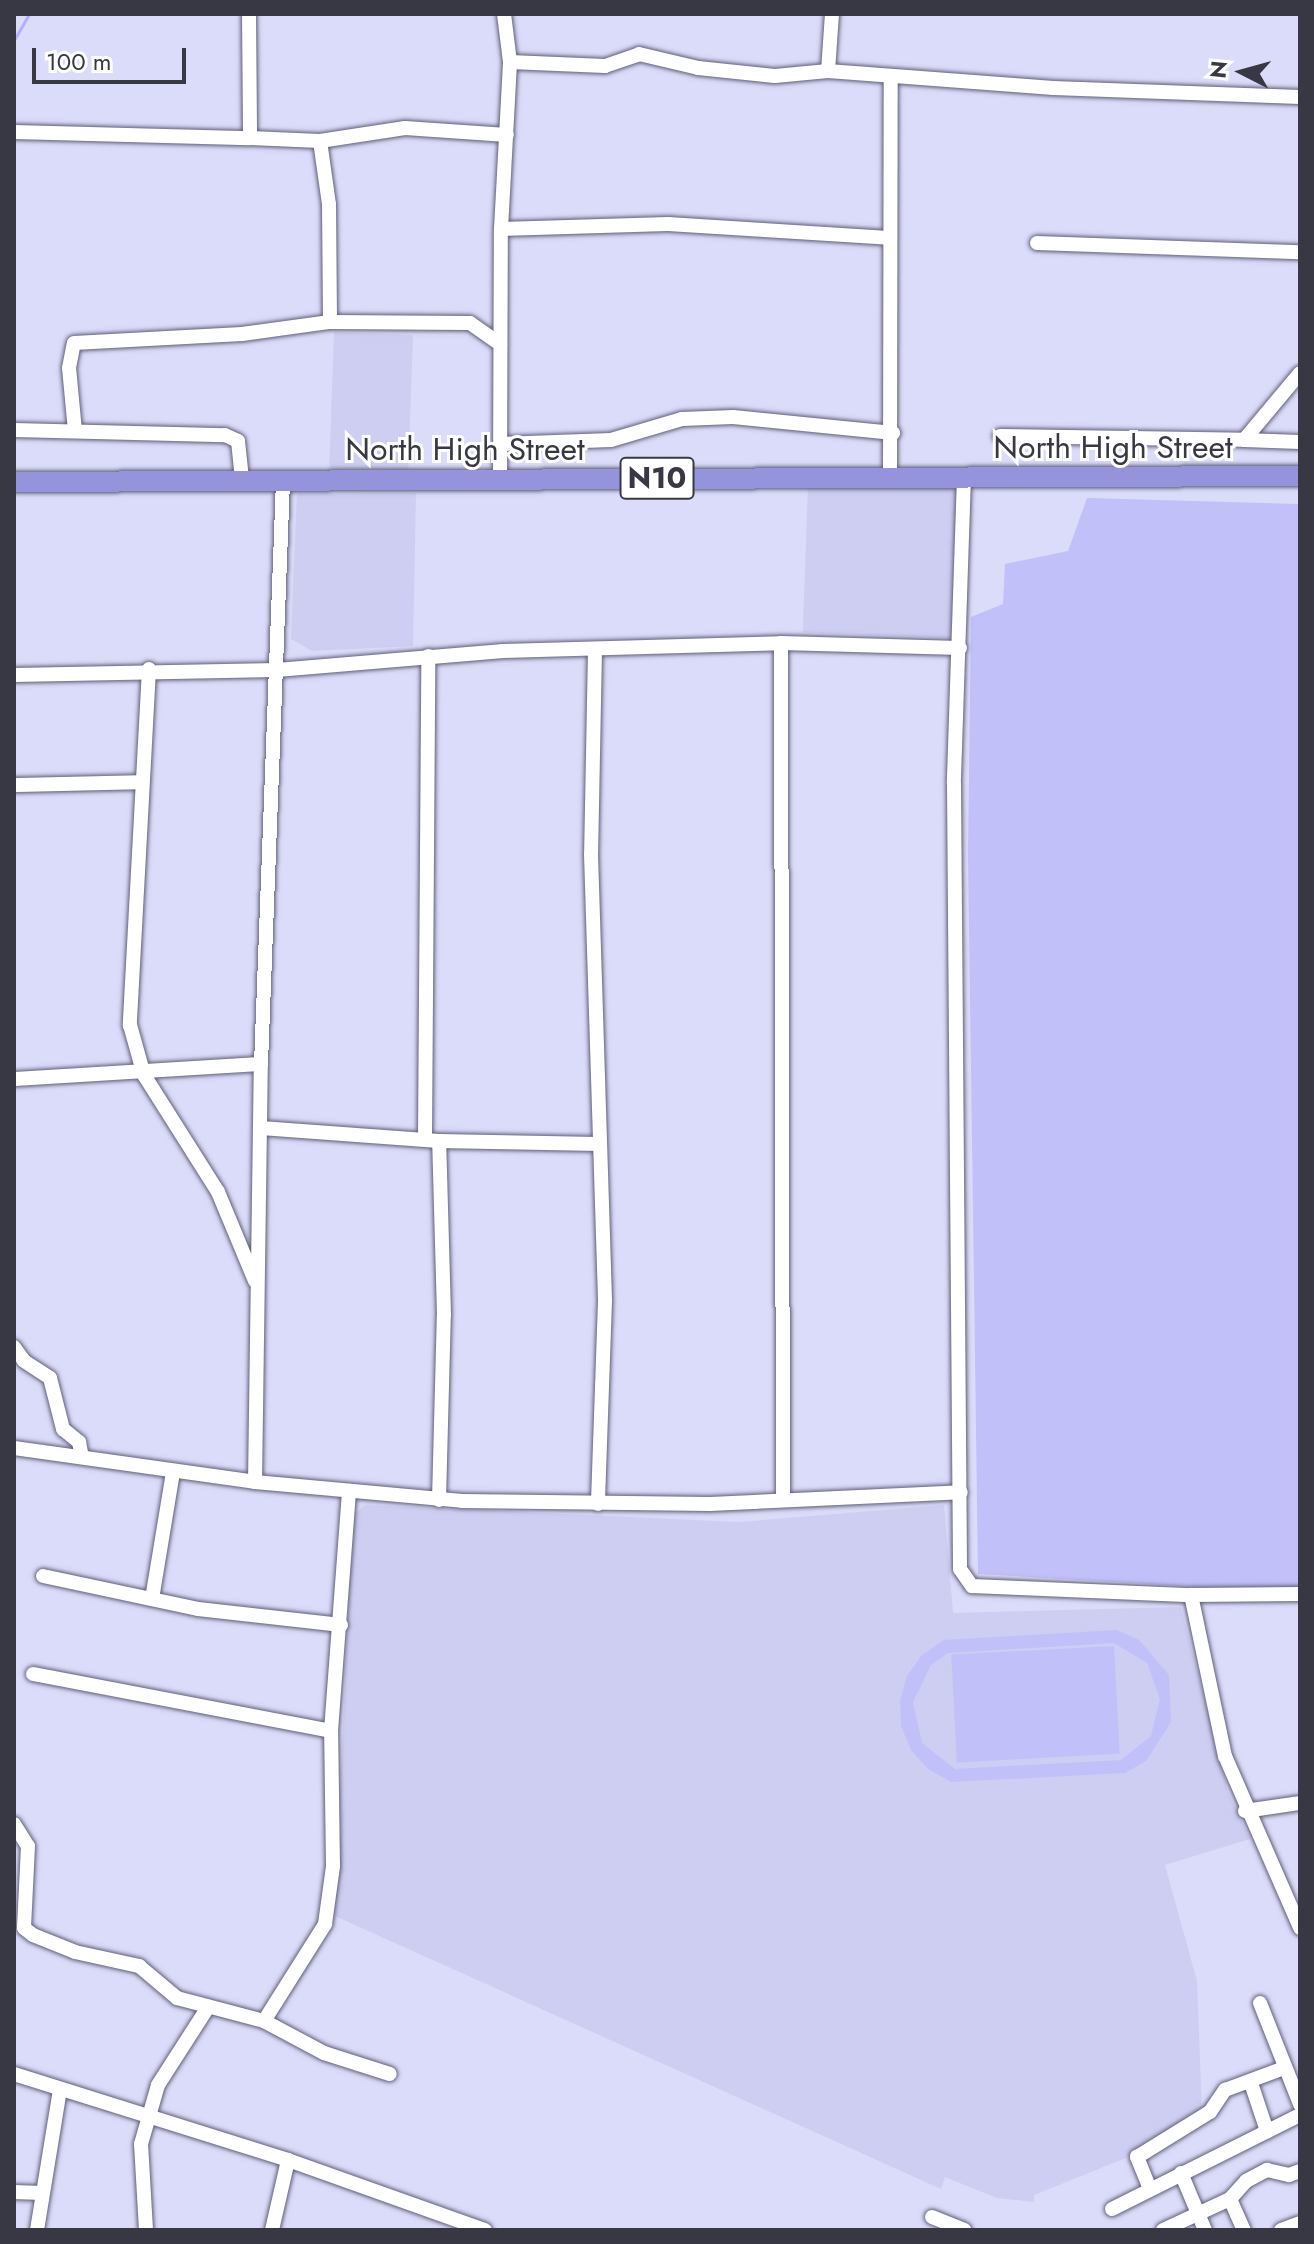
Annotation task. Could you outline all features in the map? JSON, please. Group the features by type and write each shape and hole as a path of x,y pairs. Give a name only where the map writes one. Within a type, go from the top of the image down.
{"highway":[{"name":"North High Street","path":"14,482 242,478 500,480 1300,476"}],"street":[{"path":"249,14 250,138"},
{"path":"500,480 501,229 510,62 504,14"},
{"path":"828,71 832,14"},
{"path":"510,62 605,66 639,54 698,68 775,76 828,71 891,78 1300,97"},
{"path":"890,477 893,433 889,238 891,78"},
{"path":"14,132 320,141 405,128 507,135"},
{"path":"320,141 329,204 330,322"},
{"path":"501,229 668,224 889,238"},
{"path":"1037,243 1300,252"},
{"path":"75,431 69,368 74,343 242,334 330,322 470,323 500,344"},
{"path":"1244,440 1273,388 1300,373"},
{"path":"500,444 611,440 682,419 733,417 893,433"},
{"path":"14,430 225,435 238,441 242,478"},
{"path":"1000,436 1300,442"},
{"path":"964,476 954,784 960,1569 972,1586 1191,1595 1300,1594"},
{"path":"255,1482 261,1064 283,480"},
{"path":"14,675 149,669 277,670 428,656 781,643 960,648"},
{"path":"781,643 783,1498"},
{"path":"595,650 591,854 605,1301 598,1504"},
{"path":"428,656 432,1139 444,1315 439,1500"},
{"path":"149,669 130,1025 144,1075 218,1192 258,1289"},
{"path":"14,785 142,782"},
{"path":"14,1079 144,1075 261,1064"},
{"path":"261,1128 432,1139 599,1144"},
{"path":"14,1347 24,1361 50,1378 63,1429 79,1442 82,1457"},
{"path":"14,1448 173,1472 439,1500 598,1504 961,1492"},
{"path":"152,1599 173,1472"},
{"path":"264,2021 325,1924 333,1866 331,1731 349,1491"},
{"path":"43,1576 152,1599 341,1625"},
{"path":"1191,1595 1225,1756 1245,1811 1300,1928"},
{"path":"33,1674 331,1731"},
{"path":"1245,1811 1300,1803"},
{"path":"14,1824 28,1846 24,1928 75,1952 139,1966 177,1998 264,2021 324,2053 390,2074"},
{"path":"1260,2003 1300,2104"},
{"path":"146,2230 140,2179 141,2144 169,2064 189,2042 208,2007"},
{"path":"1150,2189 1137,2157 1210,2112 1225,2090 1251,2083 1284,2068"},
{"path":"14,2074 288,2160 485,2230"},
{"path":"1251,2083 1267,2131"},
{"path":"37,2230 60,2090"},
{"path":"1112,2209 1300,2115"},
{"path":"272,2230 288,2160"},
{"path":"1163,2230 1230,2199 1246,2181 1267,2170 1289,2175 1300,2171"},
{"path":"1181,2173 1205,2230"},
{"path":"14,2192 42,2193"},
{"path":"1230,2199 1244,2230"},
{"path":"932,2217 965,2230"},
{"path":"1281,2230 1300,2223"}],"shaded area":[{"path":"334,332 413,335 408,470 329,467"},
{"path":"808,483 960,488 955,638 803,633"},
{"path":"416,493 413,646 312,651 291,639 297,494"},
{"path":"1087,498 1300,504 1300,1593 978,1574 968,854 971,617 1003,604 1005,564 1068,551"},
{"path":"365,1505 739,1522 944,1505 953,1613 1181,1607 1228,1792 1250,1839 1165,1865 1197,1981 1202,2114 1138,2153 1034,2195 1034,2202 997,2198 945,2177 941,2189 335,1916 352,1516"},
{"path":"1117,1630 1139,1640 1169,1675 1171,1722 1146,1761 1125,1773 951,1782 928,1769 911,1750 901,1726 900,1701 907,1676 921,1656 944,1640","holes":["1114,1643 1147,1663 1160,1699 1151,1736 1121,1760 955,1769 922,1743 913,1702 931,1665 948,1653"]},
{"path":"1114,1646 1120,1754 957,1762 951,1655"}],"waterway":[{"path":"14,40 29,14"}]}
